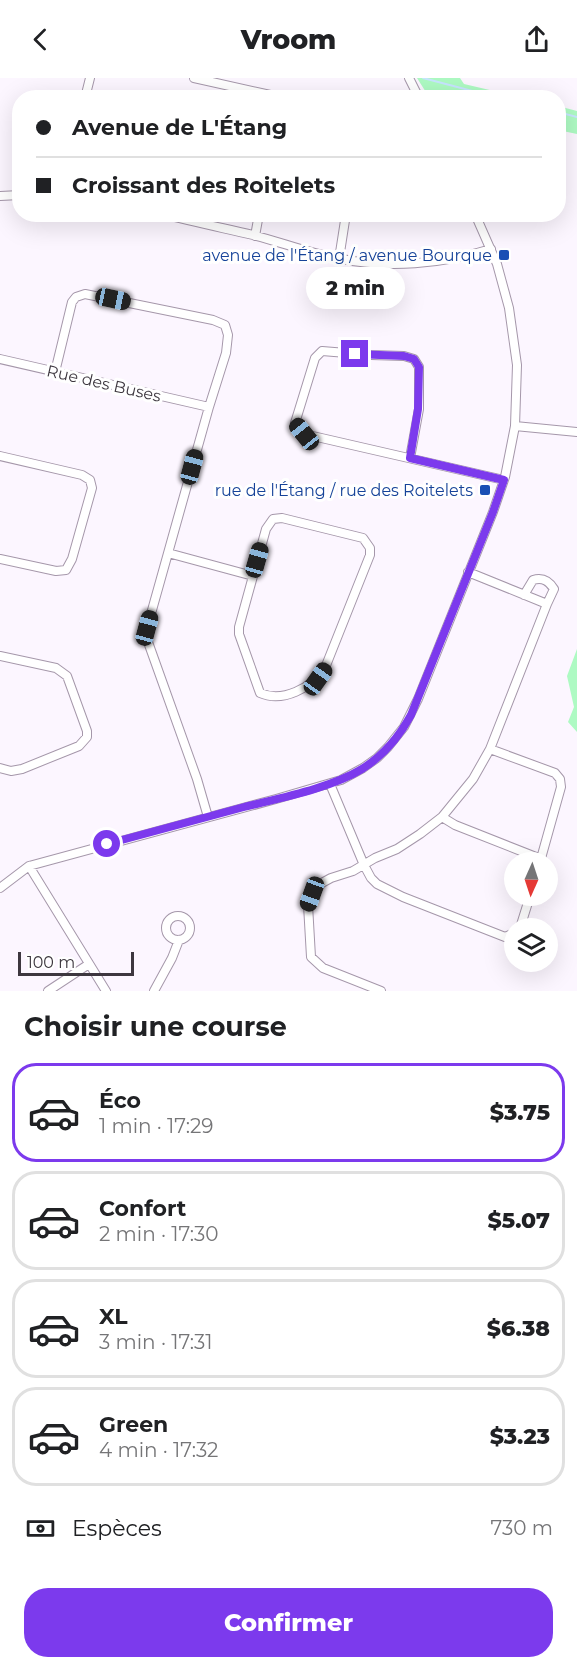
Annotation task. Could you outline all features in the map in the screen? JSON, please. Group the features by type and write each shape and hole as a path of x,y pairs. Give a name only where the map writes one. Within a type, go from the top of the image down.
{"street":[{"path":"194,78 248,90"},
{"path":"196,222 339,259 381,263 448,259 491,249"},
{"path":"255,236 258,222"},
{"path":"339,259 345,222"},
{"path":"0,888 29,867 330,784 353,774 377,758 404,727 418,699 493,512 504,480 515,426 516,350 509,308 491,249 479,222"},
{"path":"56,372 72,302 76,297 84,294 213,320 225,325 228,335 226,353 147,628 148,642 197,779 208,817"},
{"path":"410,458 418,409 419,367 414,359 404,356 322,351 315,358 295,423 304,434 504,480"},
{"name":"Rue des Buses","path":"0,359 209,407"},
{"path":"515,426 577,432"},
{"path":"0,456 82,475 90,480 92,488 72,559 66,570 56,572 0,559"},
{"path":"273,519 292,520 357,536 368,543 370,555 325,668 318,679 307,687 272,697 260,693 239,634 253,576 266,529 273,519"},
{"path":"168,553 253,576"},
{"path":"468,572 547,604"},
{"path":"381,991 323,968 311,957 308,906 312,894 320,884 353,871 397,849 442,817 473,779 490,748 554,589 544,579 533,580 524,595"},
{"path":"0,656 56,668 67,676 87,730 87,737 79,746 22,769 11,771 0,768"},
{"path":"490,748 555,773 560,779 561,787 543,852"},
{"path":"330,784 364,865 377,884 403,897 504,937"},
{"path":"442,817 455,825 520,852"},
{"path":"29,867 106,991"},
{"path":"154,991 180,940"},
{"path":"48,991 89,964"}],"green space":[{"path":"417,78 460,78 464,84 489,90 425,90"},
{"path":"566,108 577,111 577,134 566,132"},
{"path":"577,649 577,732 568,722 574,707 567,676"}],"waterway":[{"path":"423,78 469,90"},
{"path":"566,114 577,117"}],"place":[{"name":"avenue de l'Étang / avenue Bourque","path":"504,255"},
{"name":"rue de l'Étang / rue des Roitelets","path":"485,490"}],"route":[{"path":"107,844 341,780 377,758 398,735 411,715 504,480 410,458 418,409 419,367 414,359 404,356 355,354"}]}
